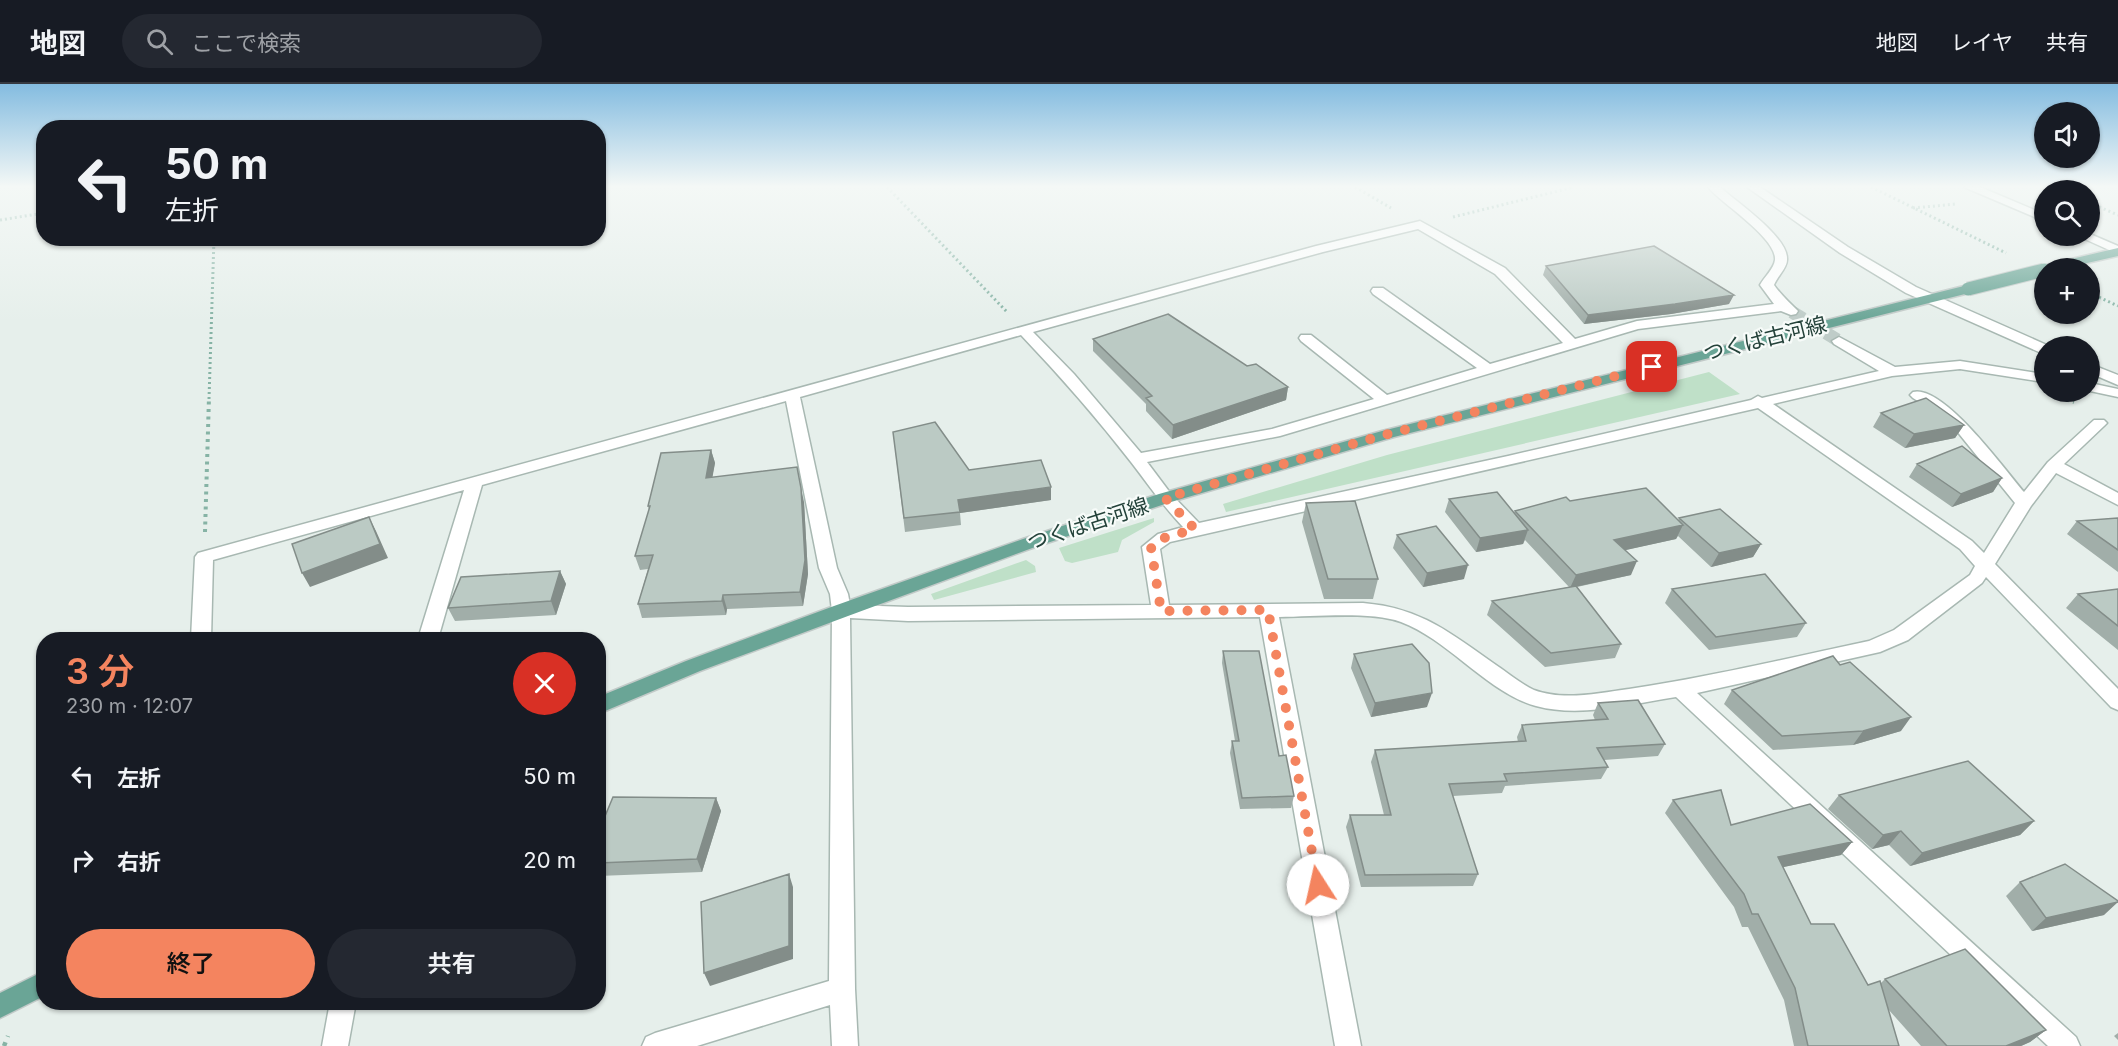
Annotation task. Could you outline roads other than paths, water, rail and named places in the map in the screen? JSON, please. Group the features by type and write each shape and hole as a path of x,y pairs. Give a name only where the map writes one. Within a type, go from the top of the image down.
{"main road":[{"path":"2090,258 2118,251"},
{"name":"つくば古河線","path":"606,703 693,666 841,611 1029,543 1165,498 1388,434 2034,272"},
{"path":"0,1006 36,986"}],"street":[{"path":"201,632 204,557 1024,330 1309,252 1392,232"},
{"path":"1432,232 1500,271 1573,345"},
{"path":"1137,459 1274,434 1637,325 1788,310 1767,285 1781,259 1779,249 1765,232"},
{"path":"1818,232 1844,250 1928,298 2034,345"},
{"path":"2100,243 2118,251"},
{"path":"1378,291 1489,370"},
{"path":"1024,330 1069,377 1137,459 1165,498 1195,529"},
{"path":"1306,338 1386,400"},
{"path":"1839,340 1892,372"},
{"path":"1161,611 1151,547 1164,538 1195,529 1892,372 1960,365 2034,376"},
{"path":"2100,373 2118,381"},
{"path":"2100,389 2118,393"},
{"path":"792,394 828,568 839,594 841,611 844,1046"},
{"path":"1918,395 1948,414 1962,427 2024,503"},
{"path":"1758,401 1966,545 2118,702"},
{"path":"841,611 908,614 1268,610 1389,612 1428,628 1516,689 1538,699 1588,702 1680,689 1873,647 1901,635 1941,608 1976,579 2024,503 2054,465 2099,423"},
{"path":"2054,465 2118,500"},
{"path":"430,632 475,482"},
{"path":"1268,610 1348,1046"},
{"path":"1680,689 2067,1046"},
{"path":"656,1046 842,989"},
{"path":"335,1046 342,1010"}],"tunnel":[{"path":"1792,312 1839,341"}]}
